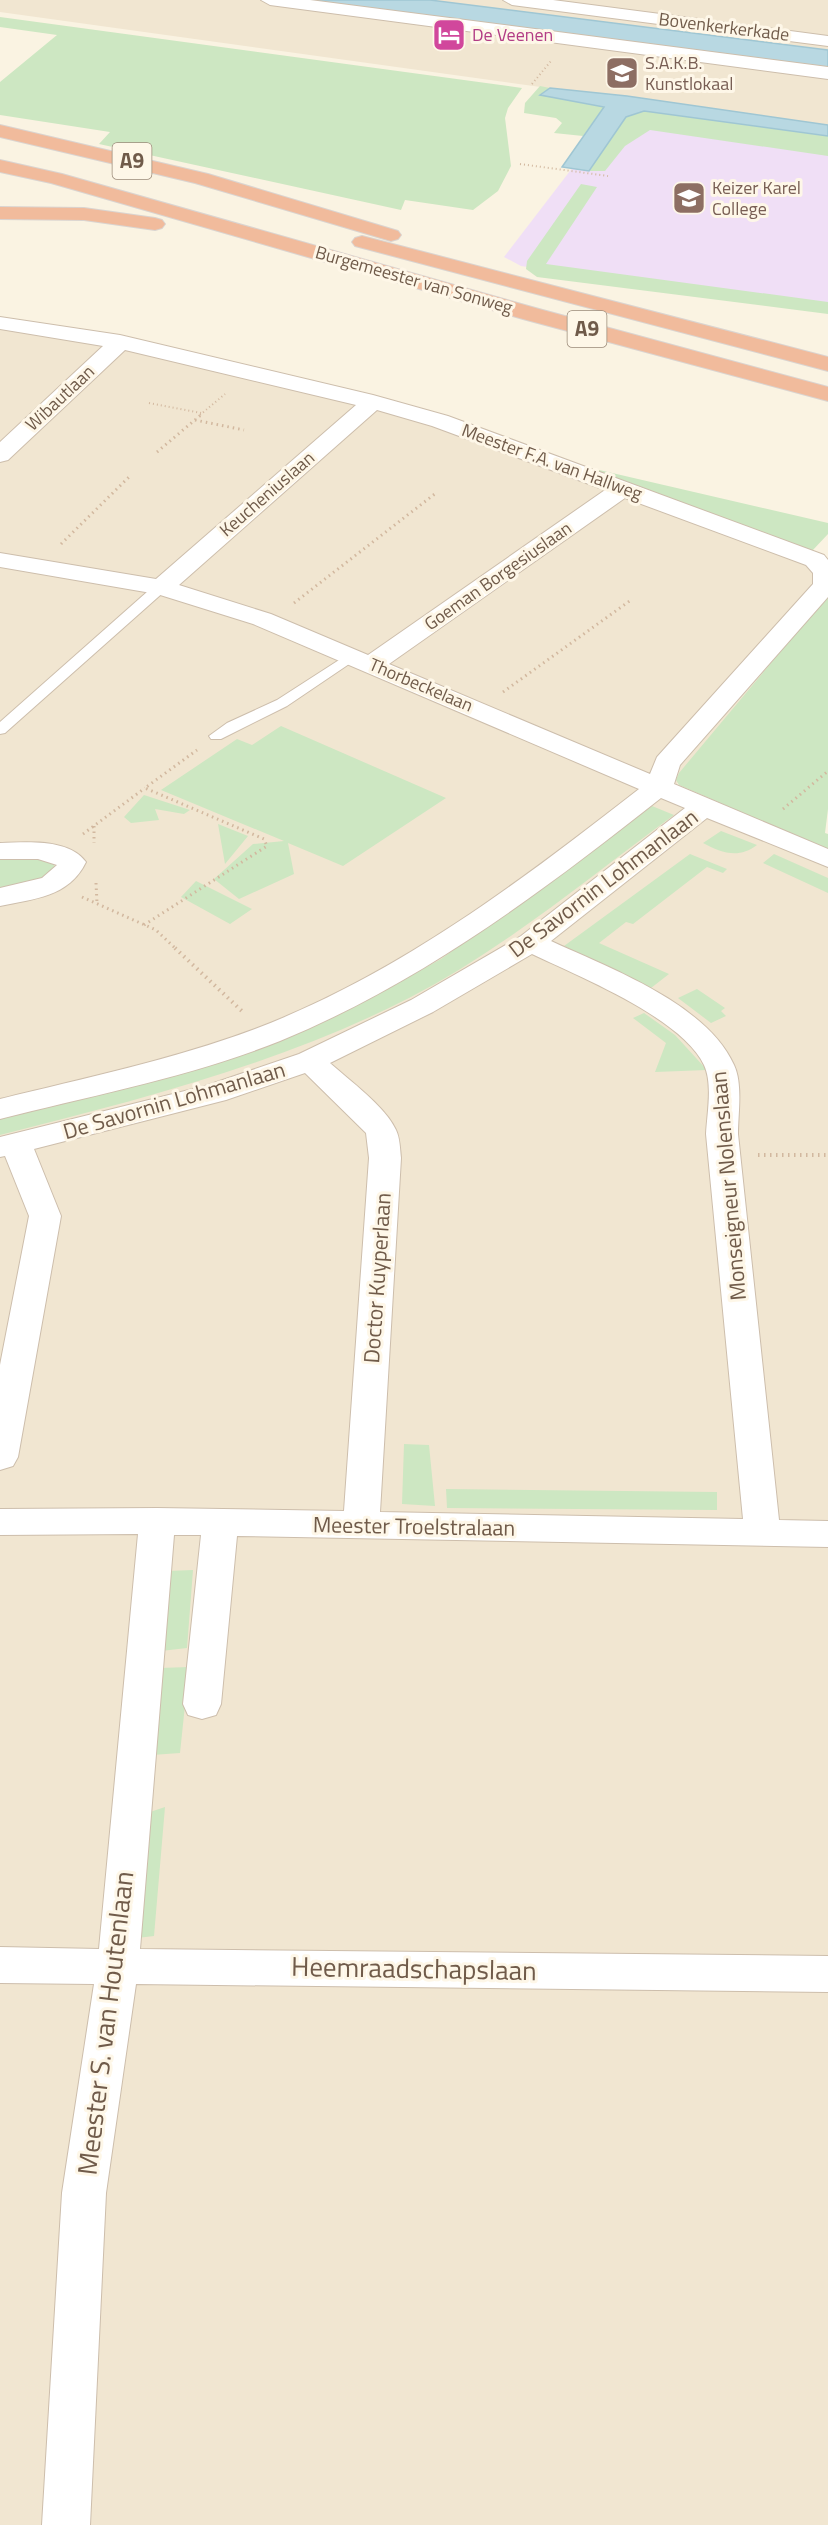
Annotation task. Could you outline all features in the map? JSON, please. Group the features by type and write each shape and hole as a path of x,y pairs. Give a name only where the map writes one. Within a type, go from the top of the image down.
{"highway":[{"name":"A9","path":"0,131 244,190 391,235 466,269"},
{"name":"A9","path":"0,148 196,198"},
{"name":"Burgemeester van Sonweg","path":"0,166 56,178 531,314 828,394"},
{"name":"Burgemeester van Sonweg","path":"218,204 828,364"},
{"name":"A9","path":"0,213 84,214 148,223 287,256 348,260"}],"street":[{"path":"270,0 828,73"},
{"name":"Bovenkerkerkade","path":"512,0 631,15 683,14 828,40"},
{"path":"631,15 643,0"},
{"name":"Meester F.A. van Hallweg","path":"0,323 120,342 373,402 440,421 815,560 825,573 825,585 668,763 660,786"},
{"name":"Wibautlaan","path":"0,455 120,342"},
{"name":"Keucheniuslaan","path":"161,587 373,402"},
{"name":"Goeman Borgesiuslaan","path":"362,660 624,488"},
{"name":"Thorbeckelaan","path":"0,560 47,566 161,587 269,622 828,859"},
{"name":"De Savornin Lohmanlaan","path":"0,1109 171,1065 267,1035 387,979 486,918 660,786"},
{"name":"De Savornin Lohmanlaan","path":"8,1145 215,1093 310,1061 422,1006 531,942 704,807"},
{"path":"0,851 42,851 64,858 68,874 55,885 0,897"},
{"name":"Monseigneur Nolenslaan","path":"531,942 668,1011 701,1038 720,1067 724,1153 762,1533"},
{"name":"Doctor Kuyperlaan","path":"310,1061 365,1112 381,1131 385,1158 361,1524"},
{"path":"0,1457 45,1216 8,1145"},
{"name":"Meester Troelstralaan","path":"0,1522 157,1521 828,1534"},
{"name":"Meester S. van Houtenlaan","path":"66,2525 84,2193 118,1966 157,1521"},
{"path":"202,1704 220,1522"},
{"name":"Heemraadschapslaan","path":"0,1965 828,1974"}],"lane":[{"path":"0,730 161,587"},
{"path":"216,736 362,660"}],"path":[{"path":"520,164 608,176"},
{"path":"157,452 250,373"},
{"path":"149,403 202,413"},
{"path":"194,420 244,430"},
{"path":"47,566 61,544 131,475"},
{"path":"269,622 436,493"},
{"path":"477,709 558,655 631,600"},
{"path":"64,858 145,788 216,736"},
{"path":"760,829 828,771"},
{"path":"144,925 267,846 264,839 145,788"},
{"path":"55,885 156,930 267,1035"},
{"path":"724,1153 828,1155"}],"shaded area":[{"path":"0,0 828,0 828,127 0,12"},
{"name":"Keizer Karel College","path":"616,111 828,139 828,312 521,266 504,257"},
{"path":"0,321 331,387 828,570 828,612 676,785 828,855 828,2525 0,2525"}],"green space":[{"path":"0,17 522,88 508,108 505,118 511,166 498,191 473,210 405,200 401,210 99,144 110,132 0,115 0,82 57,35 0,27"},
{"path":"540,86 550,88 541,94 604,107 583,136 554,133 562,123 556,118 524,113 525,103"},
{"path":"644,111 828,136 828,156 650,130 625,146 605,171 589,171 626,117"},
{"path":"581,184 597,187 546,264 828,302 828,314 537,277 526,269 527,261"},
{"path":"582,466 828,523 828,534 812,551"},
{"path":"828,595 828,809 825,833 828,834 828,850 679,785 676,780 679,773"},
{"path":"281,726 446,798 343,866 288,843 294,874 239,899 214,879 253,844 284,841 161,790 237,739 252,745"},
{"path":"144,795 190,810 184,814 155,809 159,820 131,823 124,817"},
{"path":"652,806 674,815 512,935 444,979 409,998 360,1021 260,1061 156,1094 0,1135 0,1118 386,989 441,959"},
{"path":"218,824 248,836 225,864"},
{"path":"721,831 757,845 744,852 730,853 703,843"},
{"path":"690,854 727,869 723,873 707,867 633,924 626,922 599,943 669,974 651,988 564,946"},
{"path":"774,854 828,878 828,893 763,863"},
{"path":"36,857 53,862 57,873 36,883 0,891 0,858"},
{"path":"196,881 252,909 230,924 181,897"},
{"path":"697,989 725,1008 721,1011 726,1016 711,1023 678,998"},
{"path":"644,1013 675,1035 707,1070 655,1072 666,1043 633,1018"},
{"path":"404,1444 429,1445 435,1506 402,1504"},
{"path":"446,1489 717,1492 717,1510 447,1508"},
{"path":"193,1570 187,1648 161,1651 167,1571"},
{"path":"189,1667 180,1753 152,1755 160,1668"},
{"path":"165,1807 154,1936 137,1938 147,1813"}],"water":[{"path":"294,0 430,0 828,50 828,70"},
{"path":"550,88 627,96 828,125 828,136 644,111 626,117 589,171 562,167 604,107 540,95"}],"place":[{"name":"De Veenen","path":"449,35"},
{"name":"S.A.K.B. Kunstlokaal","path":"622,73"},
{"name":"Keizer Karel College","path":"689,198"}]}
